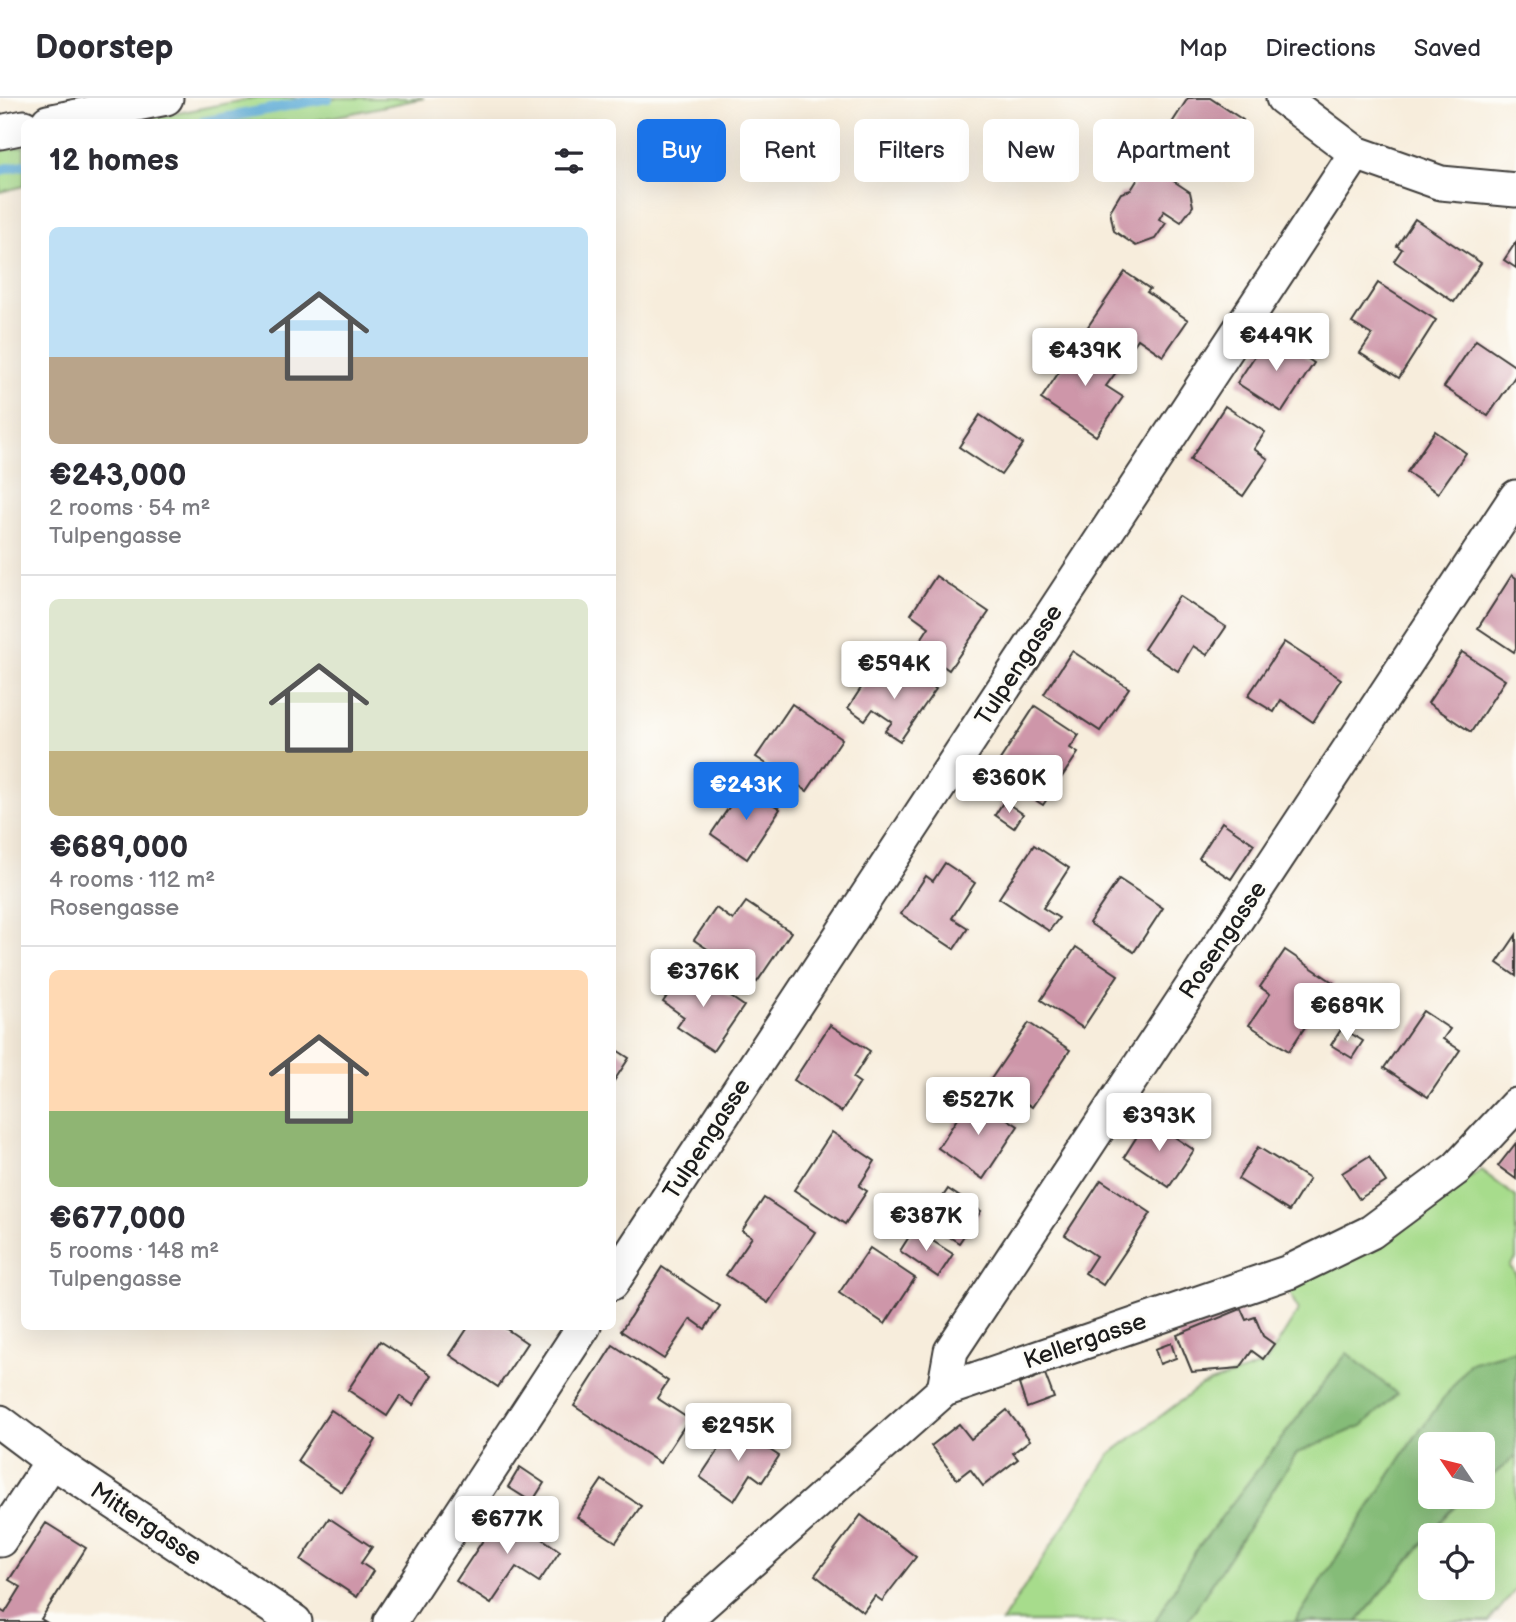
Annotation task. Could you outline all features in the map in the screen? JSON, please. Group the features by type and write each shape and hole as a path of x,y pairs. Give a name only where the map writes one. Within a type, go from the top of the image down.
{"street":[{"path":"63,119 166,98"},
{"path":"1283,98 1356,153 1441,183 1516,190"},
{"path":"0,132 21,128"},
{"name":"Tulpengasse","path":"616,1277 1356,153"},
{"name":"Rosengasse","path":"944,1390 951,1351 1516,497"},
{"name":"Kellergasse","path":"682,1622 944,1390 1289,1272 1371,1232 1457,1168 1516,1105"},
{"path":"390,1622 581,1330"},
{"name":"Mittergasse","path":"0,1422 51,1461 295,1622"},
{"path":"0,1540 51,1461"}],"green space":[{"path":"254,98 424,98 323,119 147,119"},
{"path":"21,147 21,187 0,192 0,151"},
{"path":"1481,1170 1516,1197 1516,1259 1510,1266 1516,1275 1516,1350 1470,1363 1418,1432 1295,1622 1002,1622 1110,1454 1201,1386 1265,1364 1298,1311 1288,1288"},
{"path":"1516,1350 1516,1456 1495,1473 1495,1432 1419,1432 1470,1363"},
{"path":"1347,1353 1397,1394 1362,1426 1297,1453 1187,1622 1155,1622 1194,1553"},
{"path":"1418,1433 1418,1509 1452,1509 1440,1523 1418,1523 1418,1549 1357,1622 1295,1622"},
{"path":"1516,1456 1516,1589 1489,1622 1357,1622 1418,1549 1418,1600 1495,1600 1495,1523 1440,1523 1452,1509 1495,1509 1495,1473"}],"building":[{"path":"1188,98 1210,98 1242,119 1174,119"},
{"path":"1136,182 1175,182 1190,192 1193,206 1181,222 1164,211 1159,219 1166,223 1155,239 1136,246 1114,231 1110,211 1121,193 1131,190"},
{"path":"1415,219 1481,263 1454,302 1394,261 1402,249 1397,246"},
{"path":"1516,242 1516,268 1504,260"},
{"path":"1125,272 1150,289 1147,292 1188,320 1163,356 1138,339 1127,355 1087,328"},
{"path":"1378,283 1436,320 1399,378 1360,353 1372,335 1352,323"},
{"path":"1270,333 1314,363 1282,412 1237,383"},
{"path":"1082,338 1122,364 1106,386 1123,397 1096,436 1041,399"},
{"path":"1476,340 1516,367 1516,375 1488,416 1444,387"},
{"path":"1225,406 1265,432 1254,449 1268,459 1243,496 1190,460"},
{"path":"980,415 1023,444 1001,475 959,447"},
{"path":"1435,431 1466,453 1438,493 1407,472"},
{"path":"1512,575 1516,578 1514,652 1478,628"},
{"path":"936,576 989,612 949,670 916,647 929,627 911,614"},
{"path":"1179,596 1226,627 1207,655 1193,646 1178,671 1144,649"},
{"path":"1284,642 1341,679 1313,722 1281,700 1274,712 1248,696"},
{"path":"1072,651 1129,688 1100,731 1044,694"},
{"path":"1462,652 1505,680 1471,732 1428,703"},
{"path":"904,667 936,689 900,741 885,731 892,722 873,709 865,720 848,708 869,676 889,689"},
{"path":"792,704 842,739 807,791 756,757"},
{"path":"1035,706 1079,735 1070,748 1078,753 1043,805 992,772"},
{"path":"744,785 780,809 747,859 711,834"},
{"path":"1004,801 1023,814 1014,828 995,815"},
{"path":"1222,822 1254,844 1231,879 1199,858"},
{"path":"1034,845 1069,868 1043,908 1059,918 1049,931 999,898"},
{"path":"945,863 975,883 952,918 968,928 954,949 901,914 926,876 933,881"},
{"path":"1119,879 1163,908 1134,952 1089,923"},
{"path":"746,902 791,932 757,982 694,940 716,908 733,920"},
{"path":"1516,935 1516,976 1497,963"},
{"path":"1076,947 1118,975 1083,1028 1041,1000"},
{"path":"1285,950 1334,983 1289,1051 1249,1025 1270,994 1260,987"},
{"path":"687,967 744,1006 713,1051 677,1027 684,1017 663,1002"},
{"path":"1423,1011 1450,1029 1443,1039 1460,1050 1428,1097 1384,1068"},
{"path":"1029,1023 1070,1050 1032,1107 991,1079"},
{"path":"830,1025 870,1051 853,1078 860,1083 841,1112 794,1080"},
{"path":"1342,1028 1363,1041 1352,1058 1331,1045"},
{"path":"616,1050 629,1058 616,1078"},
{"path":"972,1096 1018,1126 983,1179 938,1148"},
{"path":"1148,1119 1194,1150 1169,1187 1124,1157"},
{"path":"832,1132 875,1161 859,1186 867,1191 845,1224 794,1190"},
{"path":"1516,1143 1516,1179 1498,1166"},
{"path":"1258,1147 1309,1179 1289,1211 1238,1179"},
{"path":"1369,1156 1386,1182 1359,1199 1342,1173"},
{"path":"1101,1180 1151,1213 1103,1285 1085,1273 1096,1256 1065,1235"},
{"path":"948,1189 981,1211 959,1243 926,1222"},
{"path":"764,1198 815,1232 768,1303 726,1275 752,1237 742,1231"},
{"path":"914,1229 953,1254 938,1277 900,1251"},
{"path":"870,1248 915,1278 885,1324 839,1293"},
{"path":"662,1267 720,1306 705,1329 691,1319 664,1359 621,1331"},
{"path":"1241,1309 1246,1320 1255,1317 1263,1336 1274,1344 1263,1359 1252,1351 1240,1368 1192,1372 1177,1335"},
{"path":"466,1330 508,1330 527,1343 498,1387 450,1355"},
{"path":"380,1341 432,1375 413,1405 400,1396 387,1416 348,1390"},
{"path":"1171,1343 1176,1358 1160,1364 1155,1349"},
{"path":"613,1345 668,1381 657,1398 689,1419 660,1463 574,1406"},
{"path":"1045,1374 1054,1398 1027,1408 1019,1384"},
{"path":"331,1410 376,1440 342,1492 297,1461"},
{"path":"1007,1410 1030,1440 1013,1453 1018,1459 983,1486 970,1469 957,1479 931,1446 959,1424 971,1439"},
{"path":"734,1426 779,1456 762,1482 751,1474 734,1501 700,1477"},
{"path":"520,1467 544,1483 532,1502 508,1487"},
{"path":"602,1480 641,1506 616,1542 577,1517"},
{"path":"505,1507 540,1530 537,1535 560,1551 539,1582 516,1567 491,1604 456,1581"},
{"path":"861,1515 916,1557 882,1601 875,1596 863,1612 815,1575"},
{"path":"329,1518 372,1547 361,1563 373,1571 357,1597 301,1560"},
{"path":"46,1523 86,1548 41,1619 46,1622 0,1622 0,1610 5,1613 21,1587 9,1580"}],"waterway":[{"path":"219,119 328,98"},
{"path":"0,170 21,166"}]}
